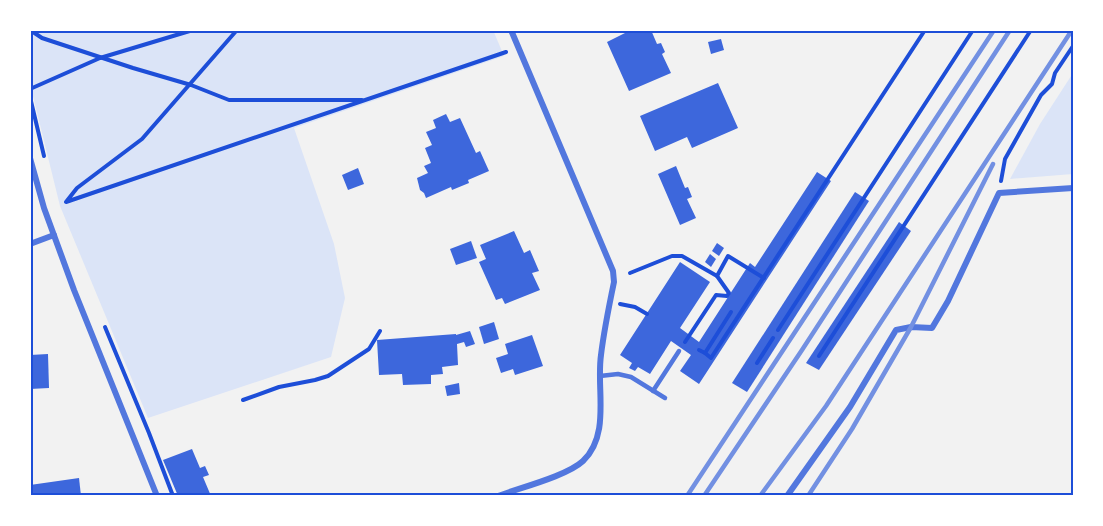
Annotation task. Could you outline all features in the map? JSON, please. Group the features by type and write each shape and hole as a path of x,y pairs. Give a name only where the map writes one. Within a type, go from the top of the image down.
{"street":[{"path":"498,496 566,472 582,462 596,444 600,415 601,357 614,282 613,271 511,30"},
{"path":"30,158 44,208 74,290 156,496"},
{"path":"787,496 850,407 896,330 911,327 932,328 948,301 999,193 1073,188"},
{"path":"30,244 54,235"}],"lane":[{"path":"653,391 679,351"},
{"path":"600,376 618,374 631,377 665,398"}],"path":[{"path":"30,30 42,38 191,85 229,100 363,100"},
{"path":"30,89 100,58 193,30"},
{"path":"66,202 77,188 142,139 237,30"},
{"path":"699,350 711,358 925,30"},
{"path":"778,330 973,30"},
{"path":"819,356 1031,30"},
{"path":"999,193 1005,159 1041,95 1052,84 1055,74 1073,46"},
{"path":"56,205 506,52"},
{"path":"630,273 678,255 717,276 729,293 727,296 716,295 679,351"},
{"path":"717,276 728,256 764,278"},
{"path":"640,310 647,314"},
{"path":"705,353 732,312"},
{"path":"104,324 173,496"},
{"path":"243,400 279,387 328,376 369,349 380,331"},
{"path":"757,363 773,338"}],"shaded area":[{"path":"30,30 493,30 504,56 294,128 334,244 345,298 331,357 148,418 60,206 30,84"},
{"path":"1073,73 1073,174 1010,179 1040,124"}],"building":[{"path":"631,30 651,30 657,44 661,43 665,52 662,54 671,73 629,91 607,42"},
{"path":"721,39 724,50 711,54 708,42"},
{"path":"718,83 738,128 692,148 687,137 655,151 640,116"},
{"path":"446,114 450,122 460,118 476,153 480,151 489,171 468,180 469,183 452,190 451,187 426,198 420,190 417,178 428,173 424,166 431,163 425,148 432,145 426,132 436,128 433,120"},
{"path":"676,166 685,188 688,187 692,197 687,199 696,218 680,225 658,174"},
{"path":"358,168 364,184 348,190 342,175"},
{"path":"817,172 831,181 699,384 680,371 691,355 671,341 650,374 638,367 635,371 629,368 632,363 620,355 680,262 710,282 680,328 699,342 750,263 755,267"},
{"path":"855,192 869,201 747,392 732,383"},
{"path":"899,222 911,231 819,370 806,363"},
{"path":"514,231 524,253 530,250 539,271 532,273 540,290 505,304 502,298 496,300 479,262 486,259 480,245"},
{"path":"471,241 477,258 456,265 450,249"},
{"path":"717,243 724,248 719,256 712,251"},
{"path":"710,254 716,259 711,267 705,262"},
{"path":"494,322 499,339 484,344 479,327"},
{"path":"470,331 475,344 466,347 464,342 457,344 458,365 442,367 443,374 431,375 431,384 403,385 402,374 379,375 377,340 456,335"},
{"path":"532,335 543,366 515,375 513,369 501,373 496,358 508,354 505,344"},
{"path":"48,354 49,388 30,389 30,355"},
{"path":"459,383 460,394 447,396 445,386"},
{"path":"192,449 200,468 205,466 209,475 203,477 211,496 178,496 163,460"},
{"path":"79,478 81,496 30,496 30,485"}],"railway":[{"path":"687,496 994,30"},
{"path":"704,496 1010,30"},
{"path":"760,496 826,406 1072,30"},
{"path":"808,496 852,429 911,327 993,164"}]}
